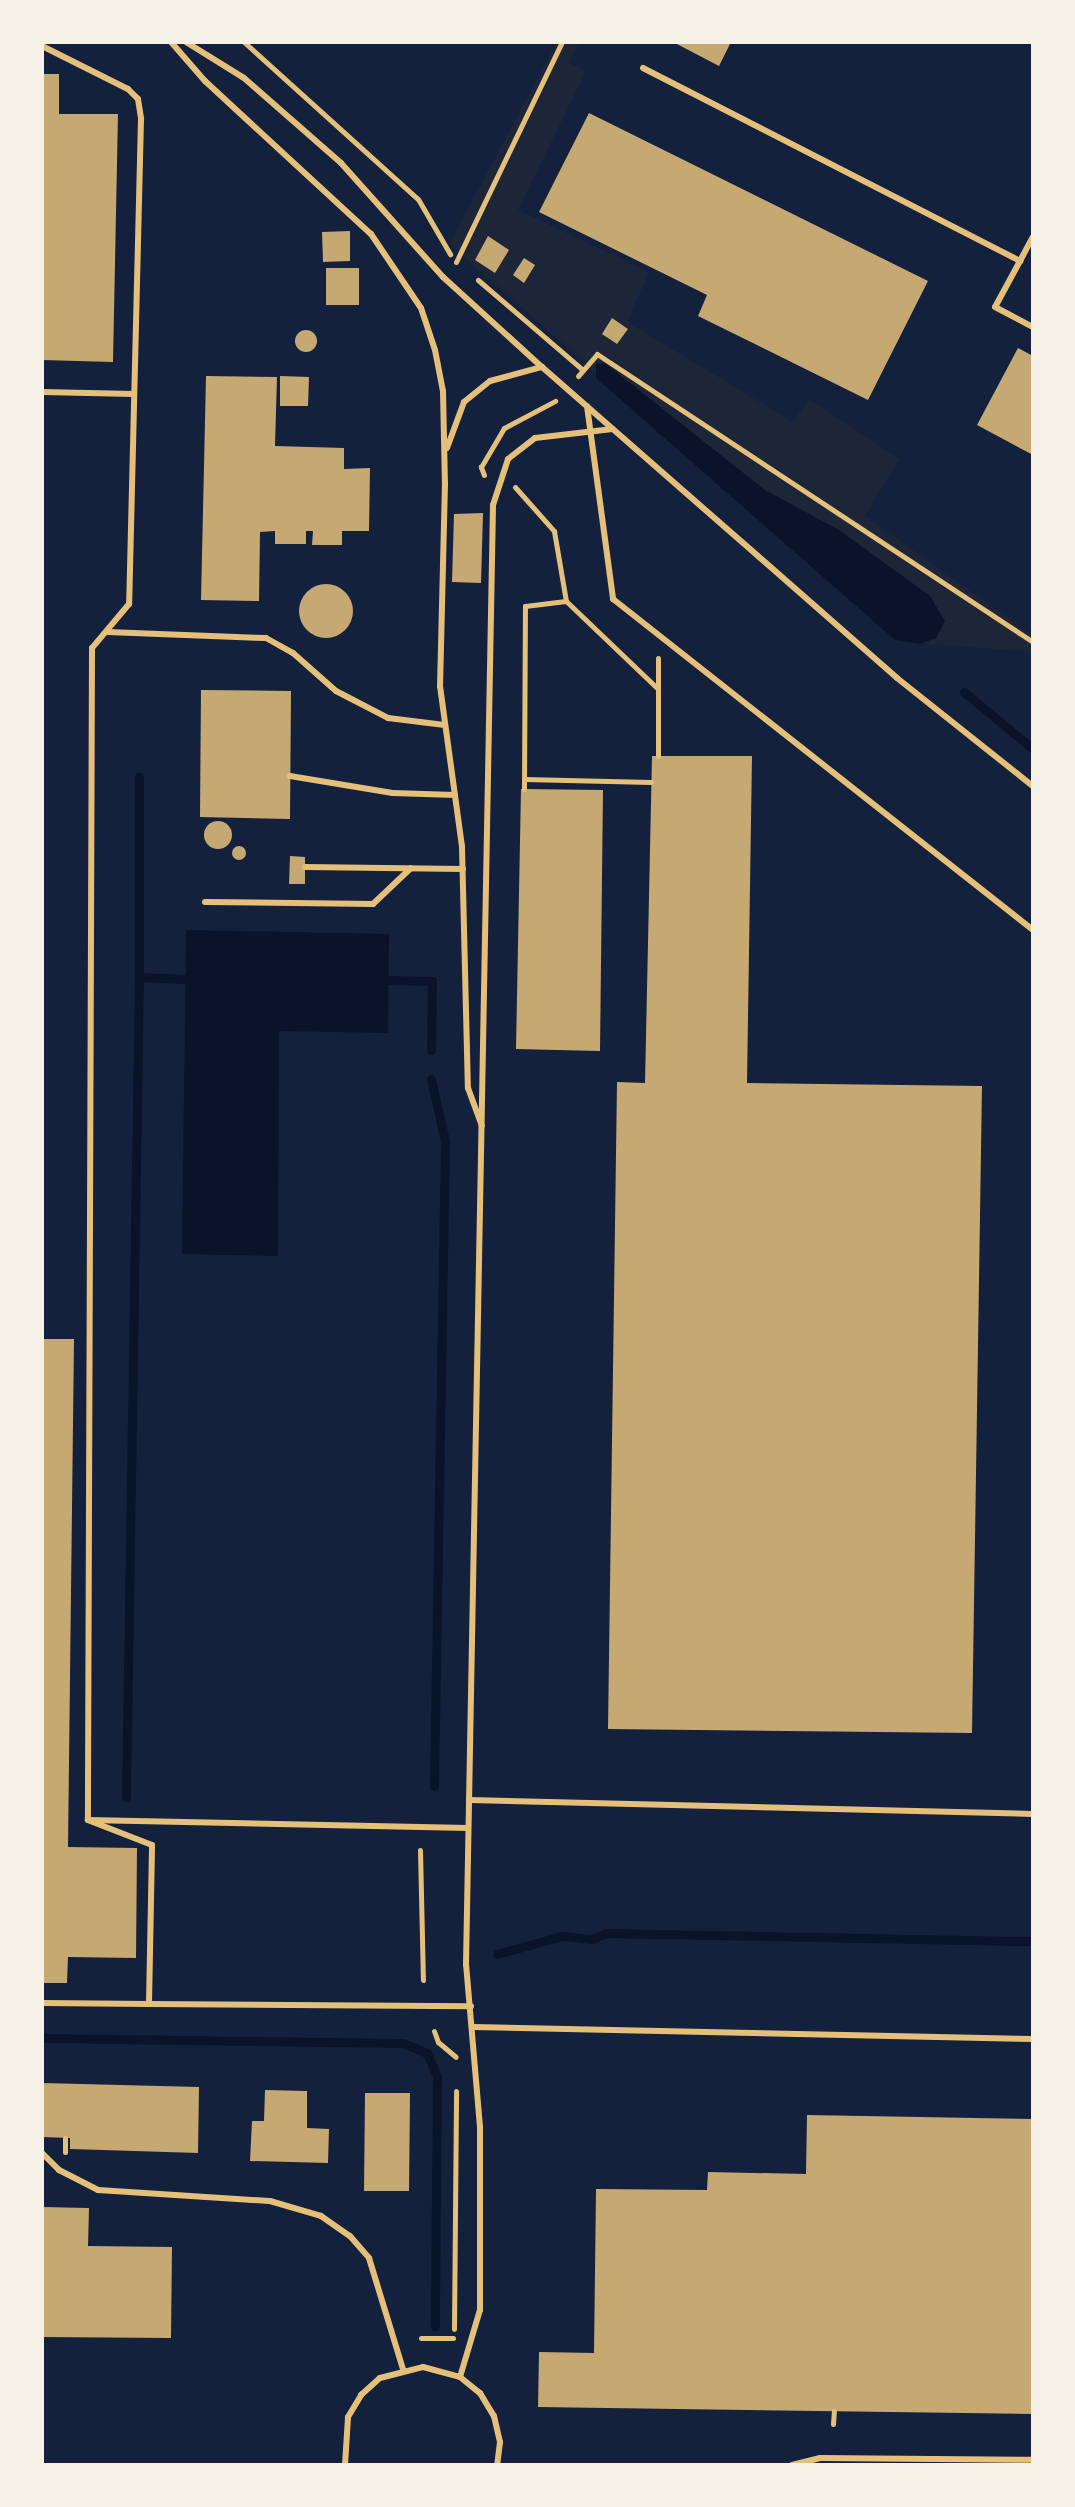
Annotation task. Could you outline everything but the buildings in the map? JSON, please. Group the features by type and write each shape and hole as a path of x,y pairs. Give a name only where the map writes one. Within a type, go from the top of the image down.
{"lane":[{"path":"171,42 205,81 371,234 401,272 421,308 435,350 443,391 445,456 440,686 463,869 462,995 468,1088 484,1132"},
{"path":"186,42 244,78 341,163 443,277 542,367 897,678 1033,786"},
{"path":"42,46 128,89 138,99 129,604 92,648 88,1820"},
{"path":"643,68 1020,261"},
{"path":"1033,237 995,307 1033,327"},
{"path":"445,456 464,402 490,381 542,367"},
{"path":"42,392 134,394"},
{"path":"587,406 613,599 1033,930"},
{"path":"460,2377 480,2310 480,2127 466,1965 484,1132 493,505 508,459 535,438 612,429"},
{"path":"106,632 266,638 293,653 336,691 388,718 445,725"},
{"path":"290,776 393,793 455,795"},
{"path":"305,867 463,869"},
{"path":"205,902 373,904 411,868"},
{"path":"469,1800 1033,1814"},
{"path":"88,1820 468,1828"},
{"path":"88,1820 152,1845 149,2004"},
{"path":"42,2003 471,2006"},
{"path":"473,2027 1033,2039"},
{"path":"42,2153 59,2170 98,2190 270,2201 321,2216 350,2236 369,2258 403,2369"},
{"path":"345,2465 345,2429 361,2395 380,2378 403,2369 423,2367 460,2377 480,2393 494,2416 500,2442 497,2465"},
{"path":"792,2465 820,2458 1033,2460"}],"path":[{"path":"244,42 418,199 456,262 583,370"},
{"path":"456,262 562,42"},
{"path":"556,400 597,354 1033,642"},
{"path":"514,486 554,531 566,601 658,689"},
{"path":"524,789 525,606 566,601"},
{"path":"658,635 658,756"},
{"path":"524,779 651,782"},
{"path":"420,1850 423,1980"},
{"path":"421,2338 454,2338 457,2058 438,2042 434,2031"},
{"path":"833,2424 834,2411"}],"shaded area":[{"path":"557,42 579,42 569,63 586,71 518,210 649,272 627,322 793,422 809,399 899,459 865,516 1033,636 1033,652 905,642 449,244"},
{"path":"596,363 606,364 765,490 839,530 930,596 945,621 936,638 920,644 895,640 596,378"},
{"path":"186,930 389,934 388,1033 279,1031 278,1256 182,1254"}],"waterway":[{"path":"964,692 1033,749"},
{"path":"139,777 139,977"},
{"path":"126,1797 139,977 185,979"},
{"path":"389,980 432,981 431,1050"},
{"path":"431,1079 445,1141 434,1786"},
{"path":"497,1954 562,1936 592,1939 606,1933 1033,1941"},
{"path":"42,2038 403,2043 427,2053 437,2077 435,2326"}]}
